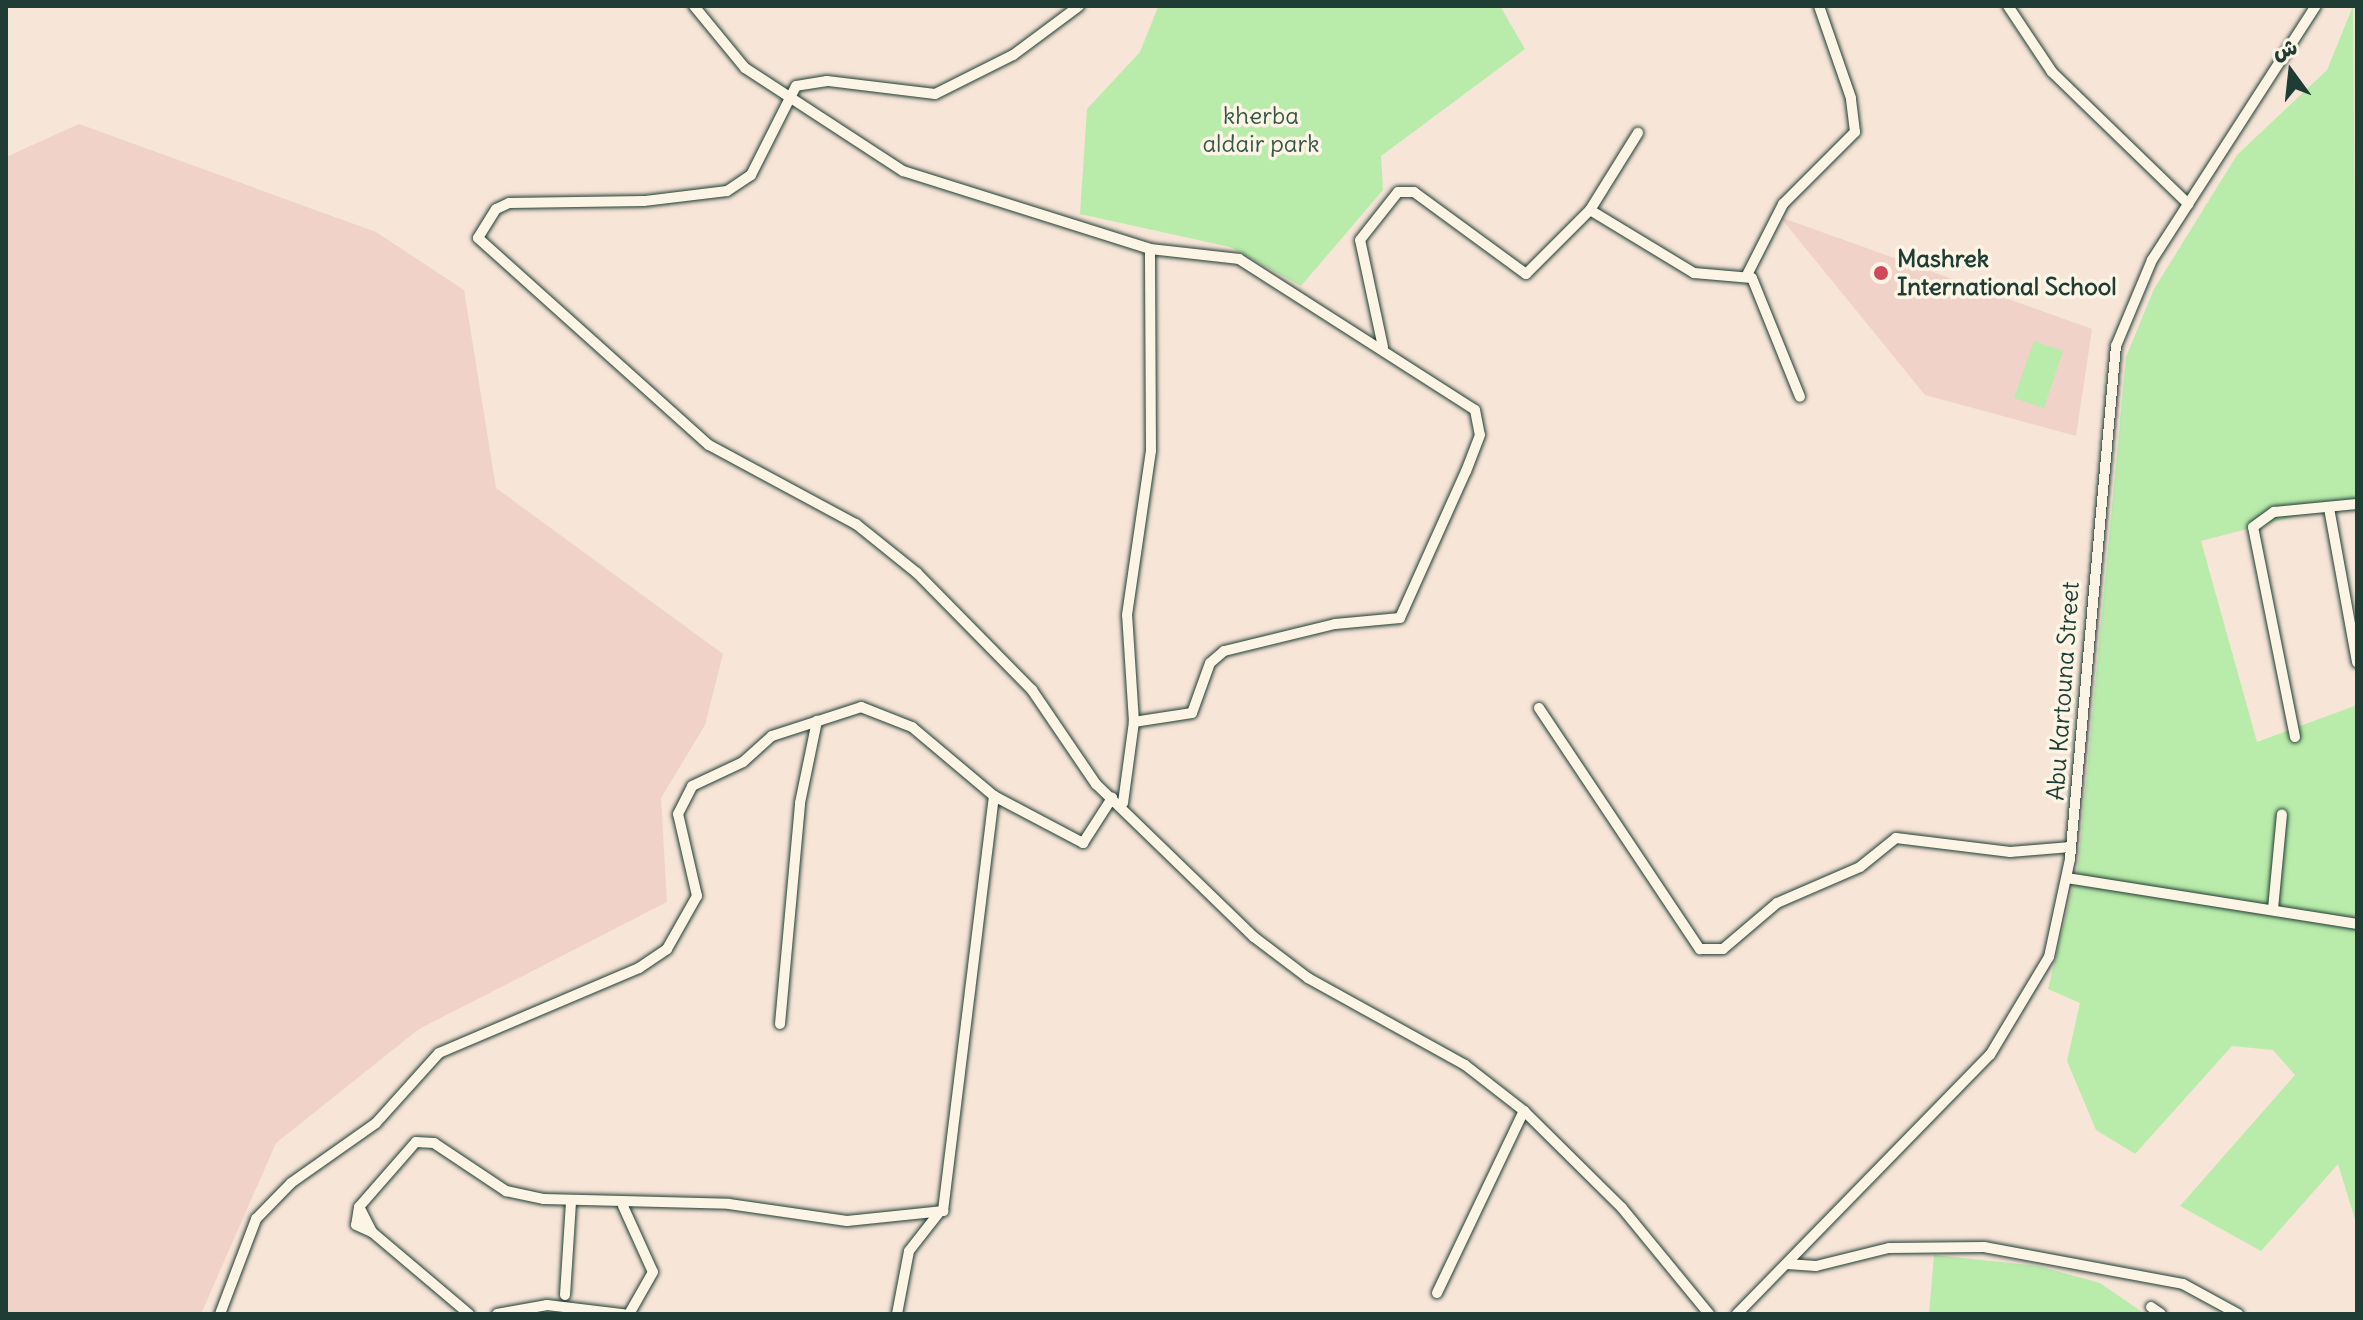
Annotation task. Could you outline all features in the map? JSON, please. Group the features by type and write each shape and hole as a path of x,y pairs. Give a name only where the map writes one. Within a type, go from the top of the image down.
{"street":[{"path":"694,6 727,51 787,97 903,171 1150,249 1239,259 1460,397 1480,422 1466,471 1400,618 1335,624 1224,651 1210,663 1192,713 1134,722"},
{"path":"1079,6 1013,55 935,94 815,81 787,97 741,185 670,200 509,203 496,209 478,238 709,445 856,524 917,573 1010,664 1117,800 1270,951 1465,1065 1524,1111 1622,1208 1709,1314"},
{"path":"1747,275 1783,204 1855,132 1851,98 1819,6"},
{"path":"2008,6 2052,72 2188,204"},
{"name":"Abu Kartouna Street","path":"1737,1314 2007,1033 2049,957 2071,847 2113,359 2133,298 2188,204 2316,6"},
{"path":"1383,347 1360,240 1398,192 1414,192 1517,274 1536,269 1590,210 1638,133"},
{"path":"1590,210 1694,273 1747,275"},
{"path":"220,1314 256,1219 291,1183 369,1129 439,1053 639,968 667,949 698,891 680,799 772,736 861,707 896,717 994,796 1083,843 1117,800 1134,722 1126,626 1151,451 1150,249"},
{"path":"1747,275 1800,397"},
{"path":"2295,737 2253,527 2274,512 2357,504"},
{"path":"2329,508 2352,600 2357,662"},
{"path":"1539,708 1700,949 1723,949 1777,903 1860,867 1896,838 2010,852 2071,847"},
{"path":"780,1024 800,803 817,721"},
{"path":"897,1314 909,1251 938,1214 955,1156 994,796"},
{"path":"2273,909 2282,814"},
{"path":"2067,878 2357,924"},
{"path":"1437,1293 1524,1111"},
{"path":"469,1314 372,1232 359,1207 395,1157 422,1141 506,1191 571,1202 623,1206 729,1204 847,1221 938,1214"},
{"path":"565,1295 571,1202"},
{"path":"623,1206 653,1272 629,1314"},
{"path":"1787,1264 1816,1266 1889,1248 1984,1247 2183,1284 2222,1310 2238,1314"},
{"path":"497,1314 547,1305 623,1314"},
{"path":"2151,1307 2161,1314"}],"shaded area":[{"path":"79,124 376,232 464,290 496,488 723,654 705,725 661,798 667,902 419,1029 276,1143 201,1314 6,1314 6,157"},
{"name":"Mashrek International School","path":"1780,217 2092,329 2076,436 1925,395"}],"green space":[{"name":"kherba aldair park","path":"1500,6 1525,49 1381,156 1383,190 1301,286 1230,247 1080,214 1087,109 1140,52 1158,7"},
{"path":"2353,6 2357,500 2201,541 2257,742 2357,705 2357,1226 2338,1164 2261,1251 2180,1206 2295,1075 2273,1050 2232,1046 2135,1154 2096,1130 2067,1061 2080,1003 2048,989 2078,866 2126,357 2154,289 2237,155 2327,70"},
{"path":"2034,341 2063,351 2044,408 2014,398"},
{"path":"1934,1255 2038,1266 2100,1283 2145,1314 1929,1314"}],"place":[{"name":"Mashrek International School","path":"1881,273"}]}
